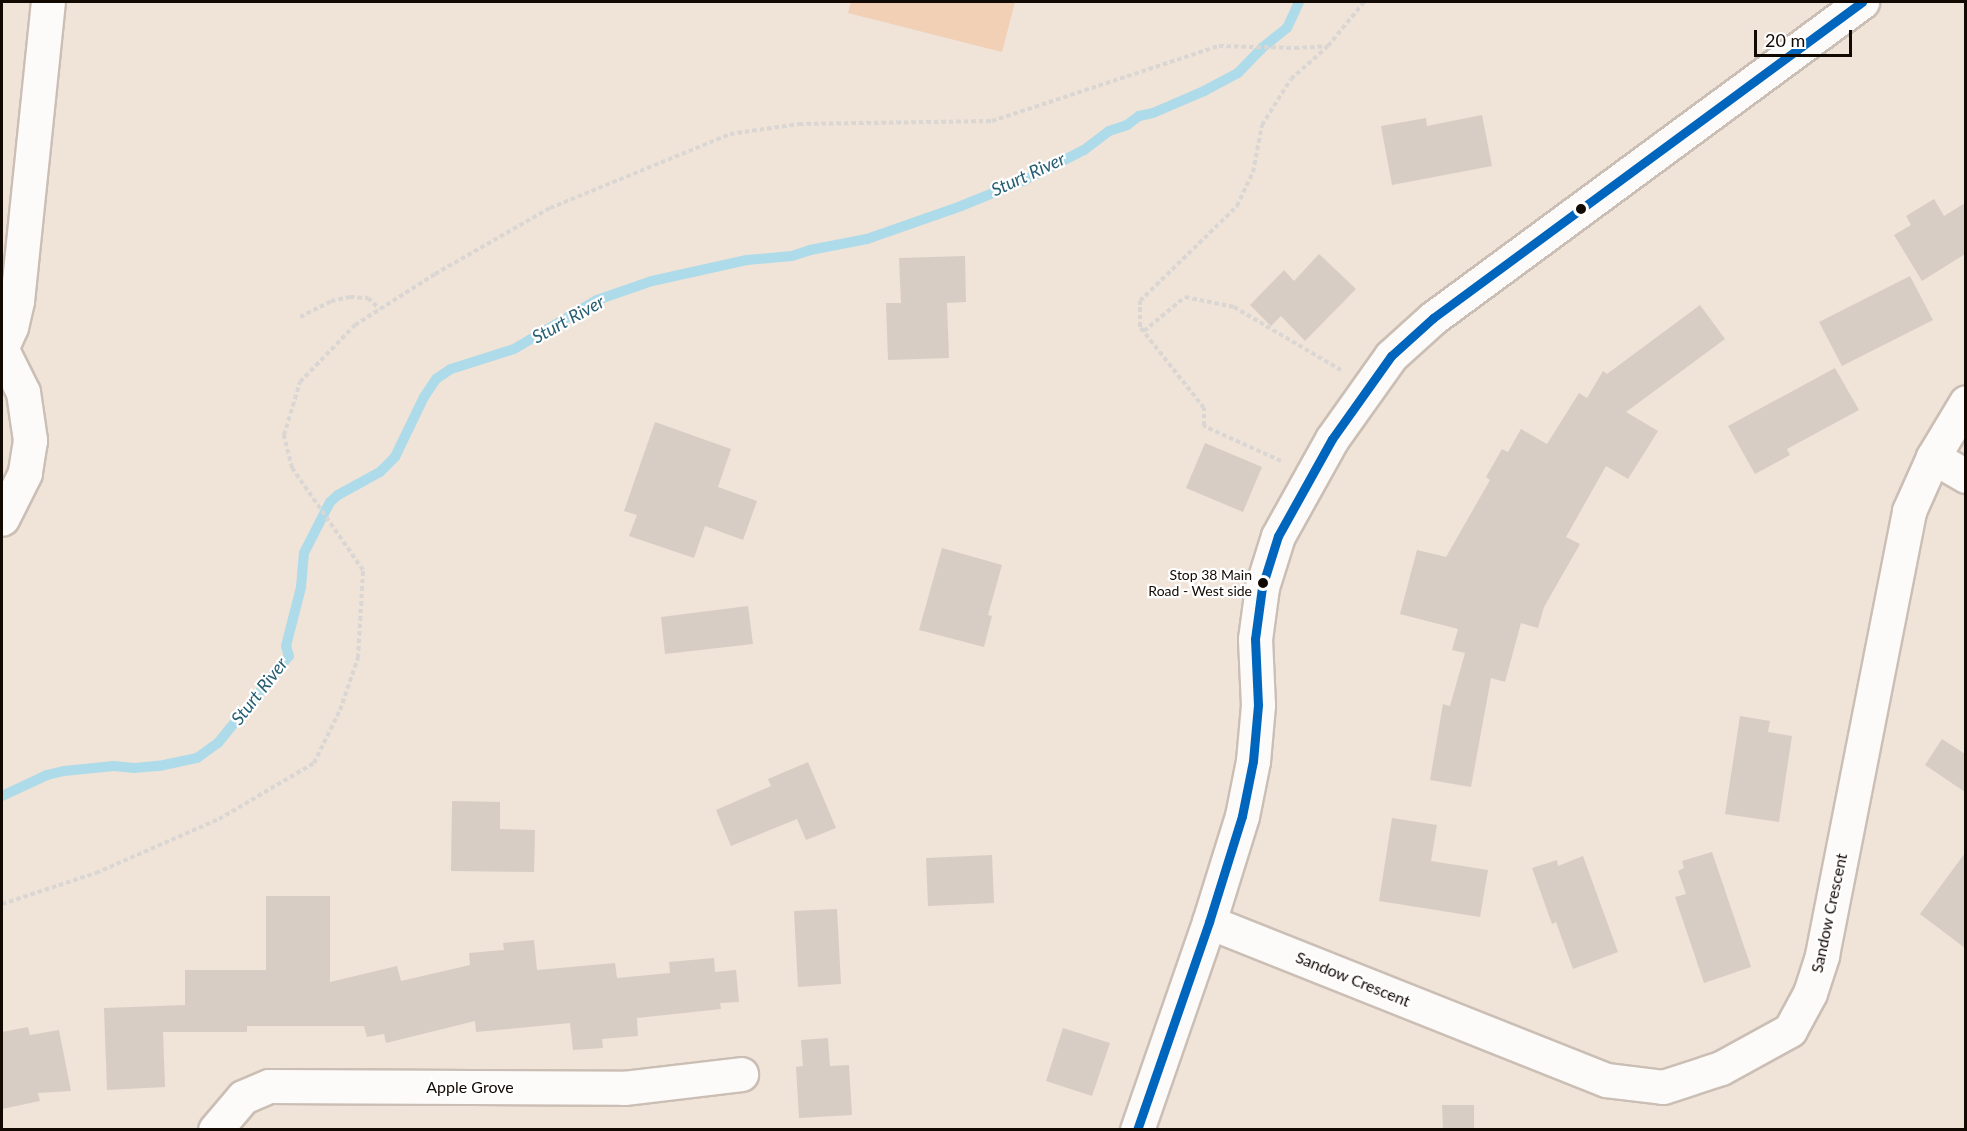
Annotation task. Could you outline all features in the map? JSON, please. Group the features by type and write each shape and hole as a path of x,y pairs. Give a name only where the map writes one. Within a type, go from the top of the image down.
{"street":[{"path":"2,519 25,474 30,440 23,392 2,349 11,327 17,301 48,2"},
{"path":"1137,1130 1209,922 1242,816 1253,761 1258,705 1255,639 1262,587 1278,536 1332,439 1391,357 1433,318 1862,2"},
{"name":"Sandow Crescent","path":"1209,922 1606,1080 1663,1087 1721,1068 1790,1030 1810,993 1822,955 1909,511 1933,457 1965,402"},
{"path":"1933,457 1965,476"},
{"name":"Apple Grove","path":"215,1130 243,1097 268,1086 624,1088 741,1074"}],"path":[{"path":"1275,458 1204,426 1204,408 1140,327 1140,301 1237,206 1253,172 1262,125 1291,79 1328,45 1364,2"},
{"path":"2,904 96,873 219,819 314,763 340,710 358,658 363,570 292,468 284,435 300,382 355,325 435,274 550,208 730,134 799,124 992,121 1219,46 1294,48 1328,45"},
{"path":"300,317 331,301 350,297 368,298 380,309"},
{"path":"1144,331 1185,297 1233,307 1368,386"}],"shaded area":[{"path":"851,2 1015,2 1002,52 848,13"}],"building":[{"path":"1482,115 1492,166 1392,185 1381,126 1426,118 1427,126"},
{"path":"1934,199 1944,216 1965,203 1965,254 1922,281 1894,235 1911,225 1906,216"},
{"path":"1319,254 1356,289 1305,341 1281,316 1271,326 1250,305 1284,270 1294,281"},
{"path":"965,256 966,302 947,303 949,358 888,360 886,303 901,303 899,258"},
{"path":"1910,276 1933,320 1842,366 1819,322"},
{"path":"1700,305 1725,339 1626,412 1658,431 1628,479 1606,466 1566,537 1580,544 1544,607 1538,628 1521,623 1505,682 1491,678 1471,787 1430,780 1443,704 1450,706 1465,653 1452,650 1458,629 1400,614 1417,550 1446,557 1490,480 1486,477 1502,449 1508,452 1521,429 1547,444 1579,393 1587,398 1603,371 1607,374"},
{"path":"1835,368 1859,410 1787,449 1790,455 1755,474 1728,426"},
{"path":"655,422 731,449 718,487 757,501 743,540 705,526 694,558 629,536 637,515 624,511"},
{"path":"1205,443 1262,467 1243,512 1186,488"},
{"path":"942,548 1002,565 988,615 992,616 984,647 919,630"},
{"path":"748,606 753,644 665,654 661,617"},
{"path":"1740,716 1770,721 1768,732 1792,736 1779,822 1725,814"},
{"path":"1942,739 1965,754 1965,792 1925,765"},
{"path":"808,762 836,828 806,840 797,819 731,846 716,810 771,786 768,779"},
{"path":"452,801 500,802 500,829 535,830 534,872 451,871"},
{"path":"1392,818 1437,825 1431,861 1488,870 1480,917 1379,901"},
{"path":"1712,852 1751,967 1704,983 1675,897 1686,894 1678,871 1684,868 1682,861"},
{"path":"1965,853 1965,948 1920,914"},
{"path":"992,855 994,903 928,906 926,858"},
{"path":"1583,856 1618,952 1573,969 1556,922 1552,924 1532,868 1557,860 1558,866"},
{"path":"266,896 330,896 330,982 397,966 401,981 470,965 469,953 504,950 503,943 534,940 537,970 615,963 617,978 670,973 669,962 714,958 715,972 736,970 739,1002 720,1003 721,1009 637,1018 638,1036 602,1039 603,1048 573,1050 570,1023 476,1032 475,1021 386,1043 384,1034 367,1037 364,1026 247,1026 247,1032 163,1032 165,1087 107,1090 104,1008 185,1005 185,970 266,970"},
{"path":"837,909 841,984 798,987 794,911"},
{"path":"28,1027 30,1035 59,1030 71,1091 38,1093 40,1101 2,1109 2,1032"},
{"path":"1063,1028 1110,1043 1092,1096 1046,1081"},
{"path":"828,1038 830,1066 849,1065 852,1115 799,1118 796,1067 803,1066 801,1040"},
{"path":"1442,1105 1474,1105 1474,1130 1443,1130"}],"waterway":[{"name":"Sturt River","path":"2,796 47,775 114,766 134,768 159,766 197,758 218,743 289,656 286,646 301,587 304,553 330,502 338,495 380,472 395,457 424,397 436,379 451,369 514,349 597,300 652,281 747,260 792,256 810,250 867,239 961,206 1025,180 1084,150 1109,131 1127,125 1139,116 1153,113 1204,91 1238,73 1262,48 1287,28 1299,2"}],"transit line":[{"path":"1137,1130 1209,922 1242,816 1253,761 1258,705 1255,639 1262,587 1278,536 1332,439 1391,356 1433,318 1862,2"}],"place":[{"name":"Stop 38 Main Road - West side","path":"1263,583"}]}
